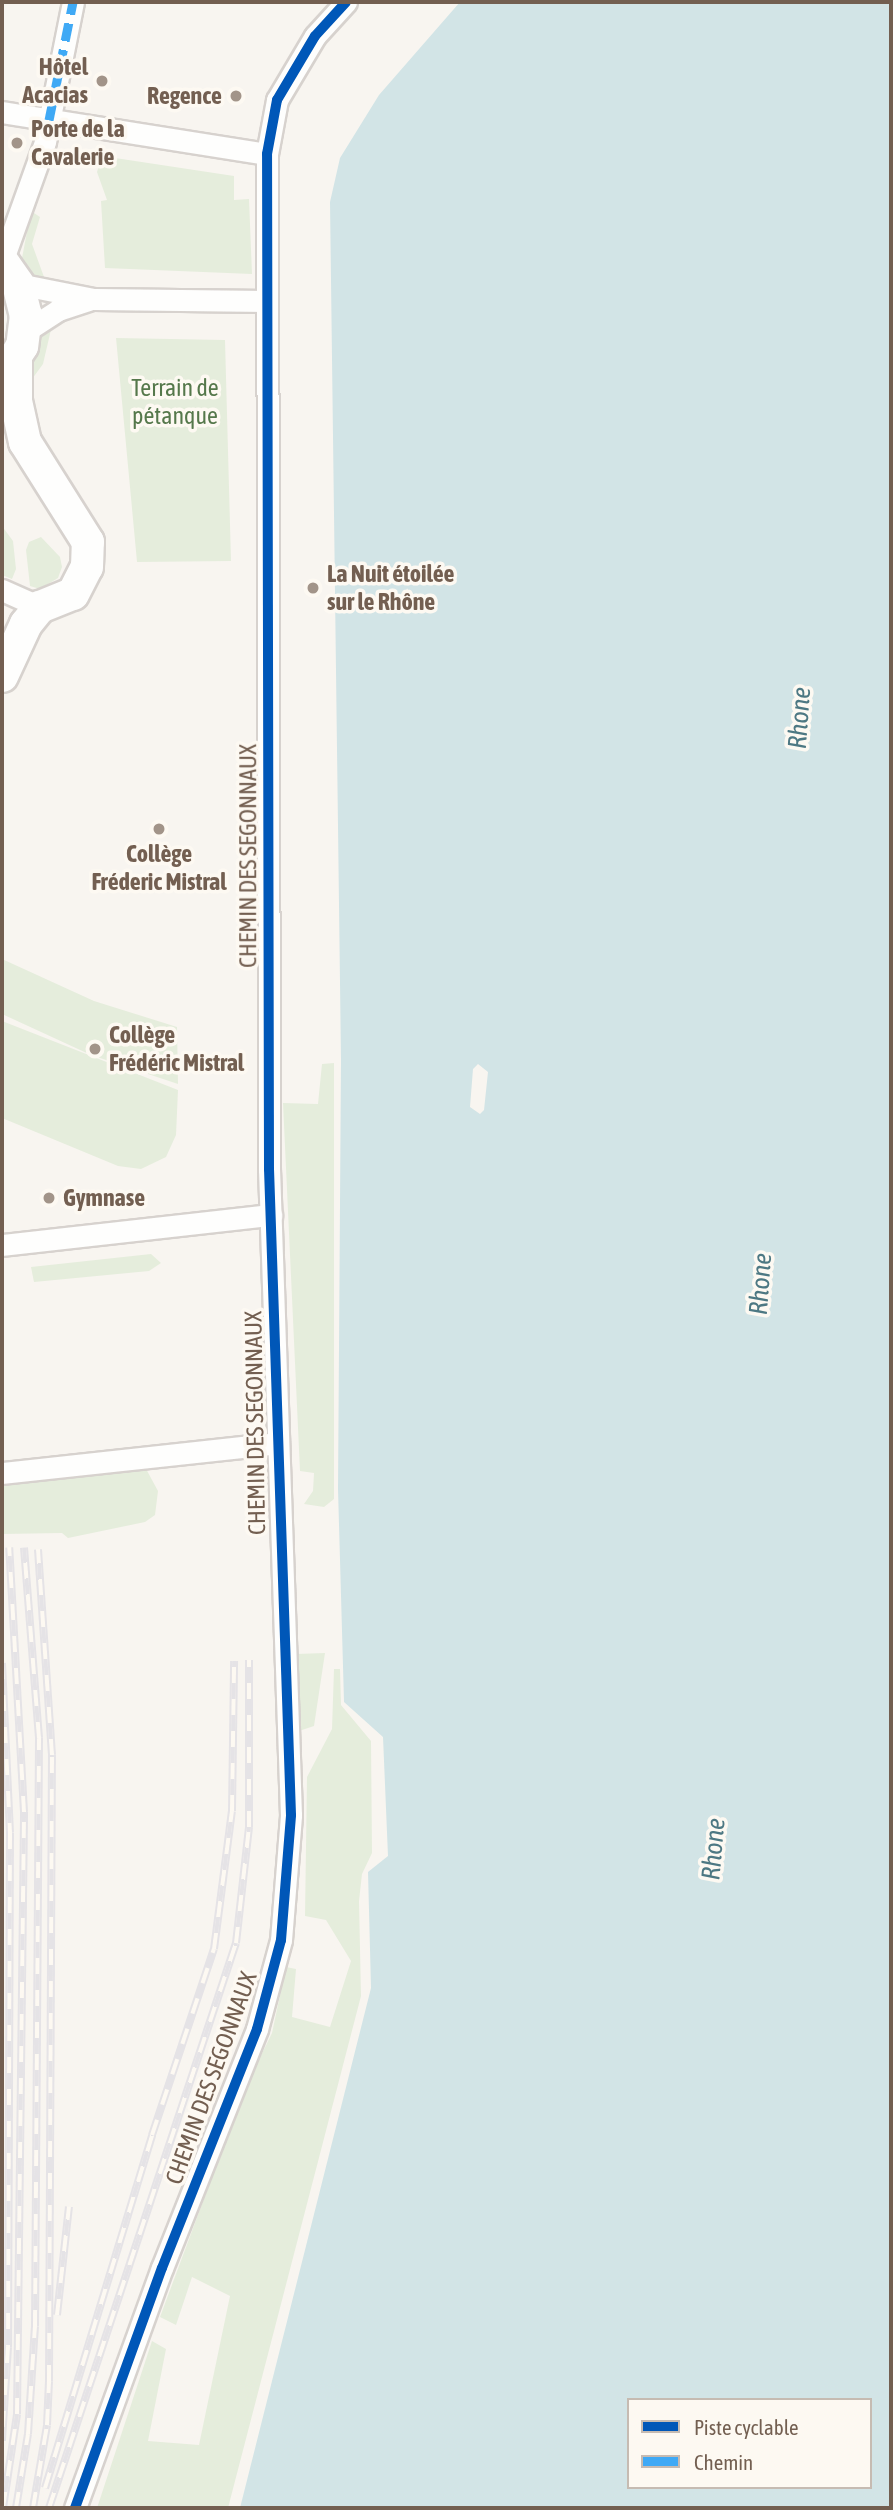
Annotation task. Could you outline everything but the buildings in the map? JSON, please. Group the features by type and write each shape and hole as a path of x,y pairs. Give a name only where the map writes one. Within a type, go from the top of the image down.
{"street":[{"path":"26,331 7,269 25,194 49,120 73,2"},
{"name":"CHEMIN DES SEGONNAUX","path":"75,2508 162,2269 257,2029 281,1940 291,1815 271,1215 267,154 277,100 315,36 346,2"},
{"path":"2,112 267,154"},
{"path":"2,217 25,194"},
{"path":"7,269 94,299"},
{"path":"2,676 26,624 40,607 73,594 83,581 88,542 13,432 16,401 9,369 26,331 58,310 94,299 267,301"},
{"path":"2,590 40,607"},
{"path":"2,1245 271,1215"},
{"path":"2,1473 277,1443"}],"green space":[{"path":"102,156 234,176 234,200 249,199 252,274 105,268 101,201 107,200 97,172"},
{"path":"31,211 40,217 32,244 44,277 35,285 22,258"},
{"path":"53,321 43,364 24,390 42,336"},
{"name":"Terrain de pétanque","path":"116,338 225,340 231,561 137,562"},
{"path":"2,526 13,541 16,569 12,579 2,575"},
{"path":"41,537 60,557 62,567 58,578 40,589 30,586 26,550 29,542"},
{"path":"2,959 94,1001 177,1027 178,1084 91,1055 2,1014"},
{"path":"2,1021 178,1090 176,1135 166,1157 141,1169 118,1166 2,1118"},
{"path":"334,1063 334,1499 324,1507 304,1504 313,1491 314,1473 300,1471 283,1103 318,1104 322,1064"},
{"path":"151,1254 161,1263 149,1271 34,1282 31,1267"},
{"path":"145,1467 158,1491 155,1515 145,1522 68,1538 62,1533 2,1534 2,1483"},
{"path":"325,1653 314,1726 299,1731 296,1654"},
{"path":"334,1669 340,1669 341,1705 371,1741 372,1853 362,1874 359,1901 361,1996 228,2508 97,2508 152,2341 166,2349 148,2441 199,2445 230,2296 192,2277 176,2325 160,2317 246,2086 272,2033 286,1967 296,1969 292,2017 330,2027 351,1961 326,1920 305,1916 307,1777 332,1729"}],"water":[{"name":"Rhone","path":"460,2 891,2 891,2508 240,2508 371,1988 368,1872 388,1856 383,1737 344,1702 338,1489 341,1061 330,202 340,158 379,95","holes":["478,1064 488,1072 484,1110 480,1114 470,1107 473,1069"]}],"railway":[{"path":"3,2508 17,2414 24,1812 9,1547"},
{"path":"16,2508 28,2434 35,2326 39,1738 24,1548"},
{"path":"33,2508 47,2425 49,2381 52,1755 38,1549"},
{"path":"49,2508 236,1943 249,1827 249,1660"},
{"path":"45,2488 152,2135 214,1949 232,1811 234,1661"},
{"path":"2,1663 10,1833 8,2347 2,2441"},
{"path":"57,2315 69,2207"}],"marked path":[{"path":"49,120 73,2"}],"cycle path":[{"path":"75,2508 162,2268 257,2029 281,1940 291,1815 269,1169 267,154 277,100 315,36 346,2"}],"place":[{"name":"Hôtel Acacias","path":"102,81"},
{"name":"Regence","path":"236,96"},
{"name":"Porte de la Cavalerie","path":"17,143"},
{"name":"La Nuit étoilée sur le Rhône","path":"313,588"},
{"name":"Collège Fréderic Mistral","path":"159,829"},
{"name":"Collège Frédéric Mistral","path":"95,1049"},
{"name":"Gymnase","path":"49,1198"}]}
